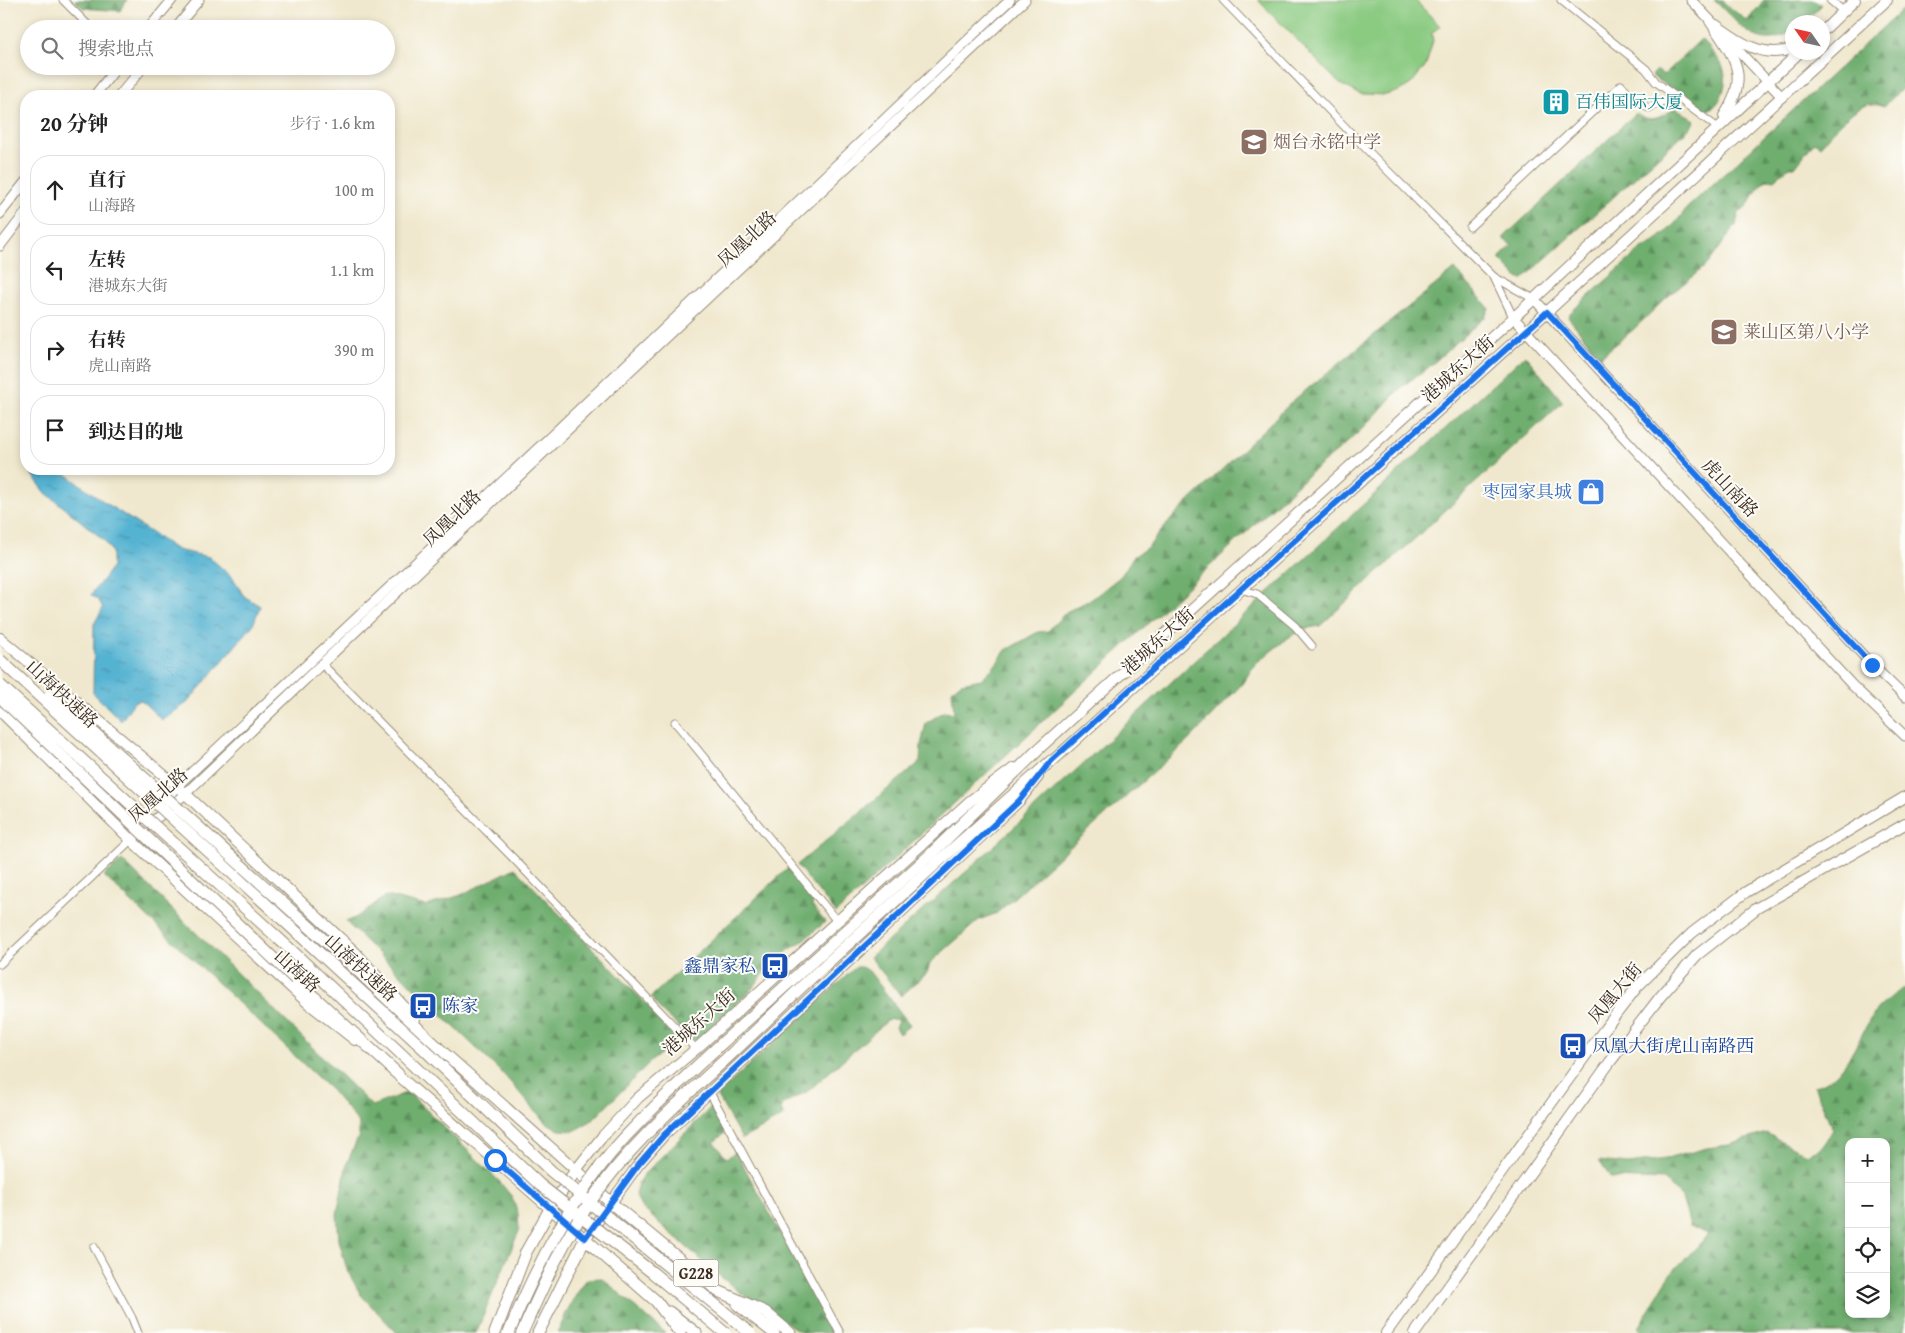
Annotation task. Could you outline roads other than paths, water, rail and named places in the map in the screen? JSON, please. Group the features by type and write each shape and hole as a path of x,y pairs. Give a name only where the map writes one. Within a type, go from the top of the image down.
{"highway":[{"path":"0,660 81,721 354,967 452,1061"},
{"name":"山海快速路","path":"0,660 425,1050 550,1171 750,1333"},
{"name":"山海快速路","path":"0,685 290,949 540,1186 652,1273 725,1333"},
{"path":"0,697 296,980 398,1074"},
{"name":"港城东大街","path":"522,1333 568,1236 608,1178 636,1144 669,1110 705,1079 808,973 1037,751"},
{"name":"港城东大街","path":"509,1333 530,1284 560,1229 590,1182 627,1136 808,973 1051,761"},
{"name":"港城东大街","path":"495,1333 526,1252 550,1209 576,1170"},
{"name":"G228","path":"576,1170 610,1202 718,1291 764,1312 790,1333"},
{"name":"港城东大街","path":"538,1333 585,1238"},
{"name":"G228","path":"585,1238 656,1302 680,1333"},
{"path":"718,1291 774,1333"},
{"path":"656,1302 696,1333"}],"main road":[{"path":"1830,24 1855,0"},
{"name":"港城东大街","path":"585,1238 638,1165 664,1135 1019,801 1051,761 1547,312 1887,0"},
{"path":"1710,21 1736,40 1758,51 1785,51"},
{"path":"1710,21 1736,65 1739,85 1734,101 1717,128"},
{"name":"港城东大街","path":"576,1170 602,1137 638,1098 696,1049 836,920 970,801 1037,751 1534,299 1791,60"},
{"path":"0,638 177,786 357,954 452,1061 576,1170"},
{"name":"山海路","path":"0,711 131,840 308,1003 398,1074 585,1238"},
{"name":"凤凰大街","path":"1386,1333 1637,987 1692,933 1746,892 1905,797"},
{"path":"1415,1333 1610,1062 1660,997 1697,955 1757,908 1905,824"}],"street":[{"path":"62,0 83,20"},
{"path":"155,20 172,0"},
{"path":"182,20 199,0"},
{"name":"凤凰北路","path":"131,840 177,786 551,436 1010,0"},
{"name":"凤凰北路","path":"131,840 185,794 1024,0"},
{"path":"1223,0 1373,156 1494,277 1534,299"},
{"path":"1561,0 1646,69 1656,82 1717,128"},
{"path":"1691,0 1782,97"},
{"path":"1830,0 1844,11"},
{"path":"99,90 111,75"},
{"path":"124,90 137,75"},
{"path":"1470,227 1621,85 1640,104 1649,108 1674,96"},
{"path":"0,214 20,189"},
{"path":"0,246 20,220"},
{"path":"1494,277 1512,317 1852,685 1905,736"},
{"name":"虎山南路","path":"1534,299 1872,665 1905,697"},
{"path":"1241,590 1257,594 1295,626 1312,646"},
{"path":"322,664 514,859 696,1049"},
{"path":"675,722 836,920"},
{"path":"0,964 131,840"},
{"path":"0,957 33,933"},
{"path":"709,1091 840,1333"},
{"path":"94,1247 138,1333"}],"water":[{"path":"32,475 67,475 177,550 209,557 232,577 244,596 260,606 253,625 187,703 162,720 141,700 134,702 121,721 93,693 94,624 103,608 98,599 91,595 112,567 112,552 104,540 46,493"}],"place":[{"name":"百伟国际大厦","path":"1556,102"},
{"name":"烟台永铭中学","path":"1254,142"},
{"name":"莱山区第八小学","path":"1724,332"},
{"name":"枣园家具城","path":"1591,492"},
{"name":"鑫鼎家私","path":"775,966"},
{"name":"陈家","path":"423,1006"},
{"name":"凤凰大街虎山南路西","path":"1573,1046"}]}
